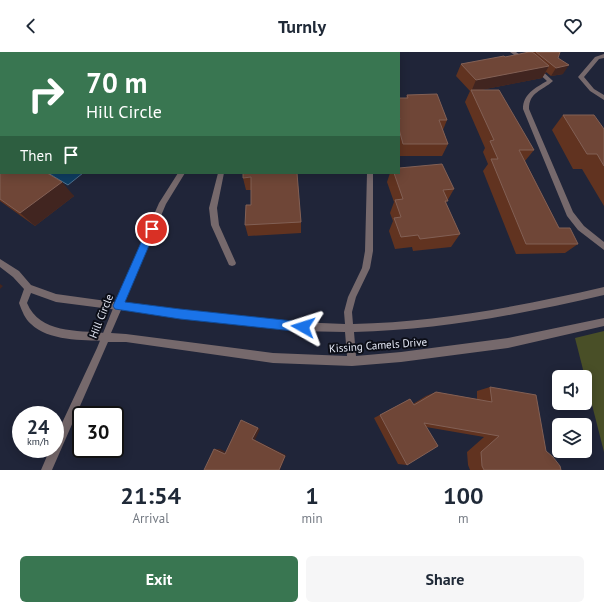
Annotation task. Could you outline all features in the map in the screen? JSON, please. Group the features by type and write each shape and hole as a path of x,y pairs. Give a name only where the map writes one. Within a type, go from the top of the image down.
{"street":[{"path":"513,52 531,64 550,81 528,95 525,102 526,110 570,214 581,228 604,246"},
{"path":"604,56 597,58 581,76 592,90 604,98"},
{"name":"Hill Circle","path":"46,470 101,349 104,337 163,203 181,174"},
{"path":"221,174 213,208 215,225 232,263"},
{"path":"352,361 348,312 352,297 366,268 369,251 370,174"},
{"path":"0,262 16,274 28,288"},
{"name":"Kissing Camels Drive","path":"604,290 559,302 468,317 392,326 350,328 318,328 180,314 56,298 28,288 23,304 28,314 37,323 59,332 126,338 273,358 352,361 401,357 508,343 604,322"}],"green space":[{"path":"604,331 604,452 592,405 592,370 583,370 575,338"}],"water":[{"path":"50,174 82,174 68,185"}],"building":[{"path":"529,52 535,54 549,66 476,80 461,64 505,57"},
{"path":"536,52 560,52 558,58 569,65 556,68"},
{"path":"471,90 499,90 534,150 519,150 559,228 570,228 578,244 526,244 491,159 498,159 490,141 494,140"},
{"path":"437,94 447,120 439,120 448,144 403,144 400,133 400,98 408,98 407,95"},
{"path":"563,115 594,115 604,129 604,166 597,154 587,154"},
{"path":"442,164 454,189 443,190 448,201 445,201 460,234 420,239 418,235 401,237 394,218 401,217 395,200 403,199 394,174 400,174 400,168"},
{"path":"0,174 49,174 62,182 20,213 0,199"},
{"path":"243,174 297,174 301,222 245,225 246,205 251,205 251,177 243,178"},
{"path":"490,387 536,395 546,451 554,458 560,466 561,470 484,470 482,466 481,452 499,436 424,423 438,446 407,465 380,415 410,399 414,405 436,392 492,402"},
{"path":"241,420 258,428 252,439 285,456 279,470 204,470 214,449 225,454"}],"route":[{"path":"152,229 118,306 303,327"}]}
